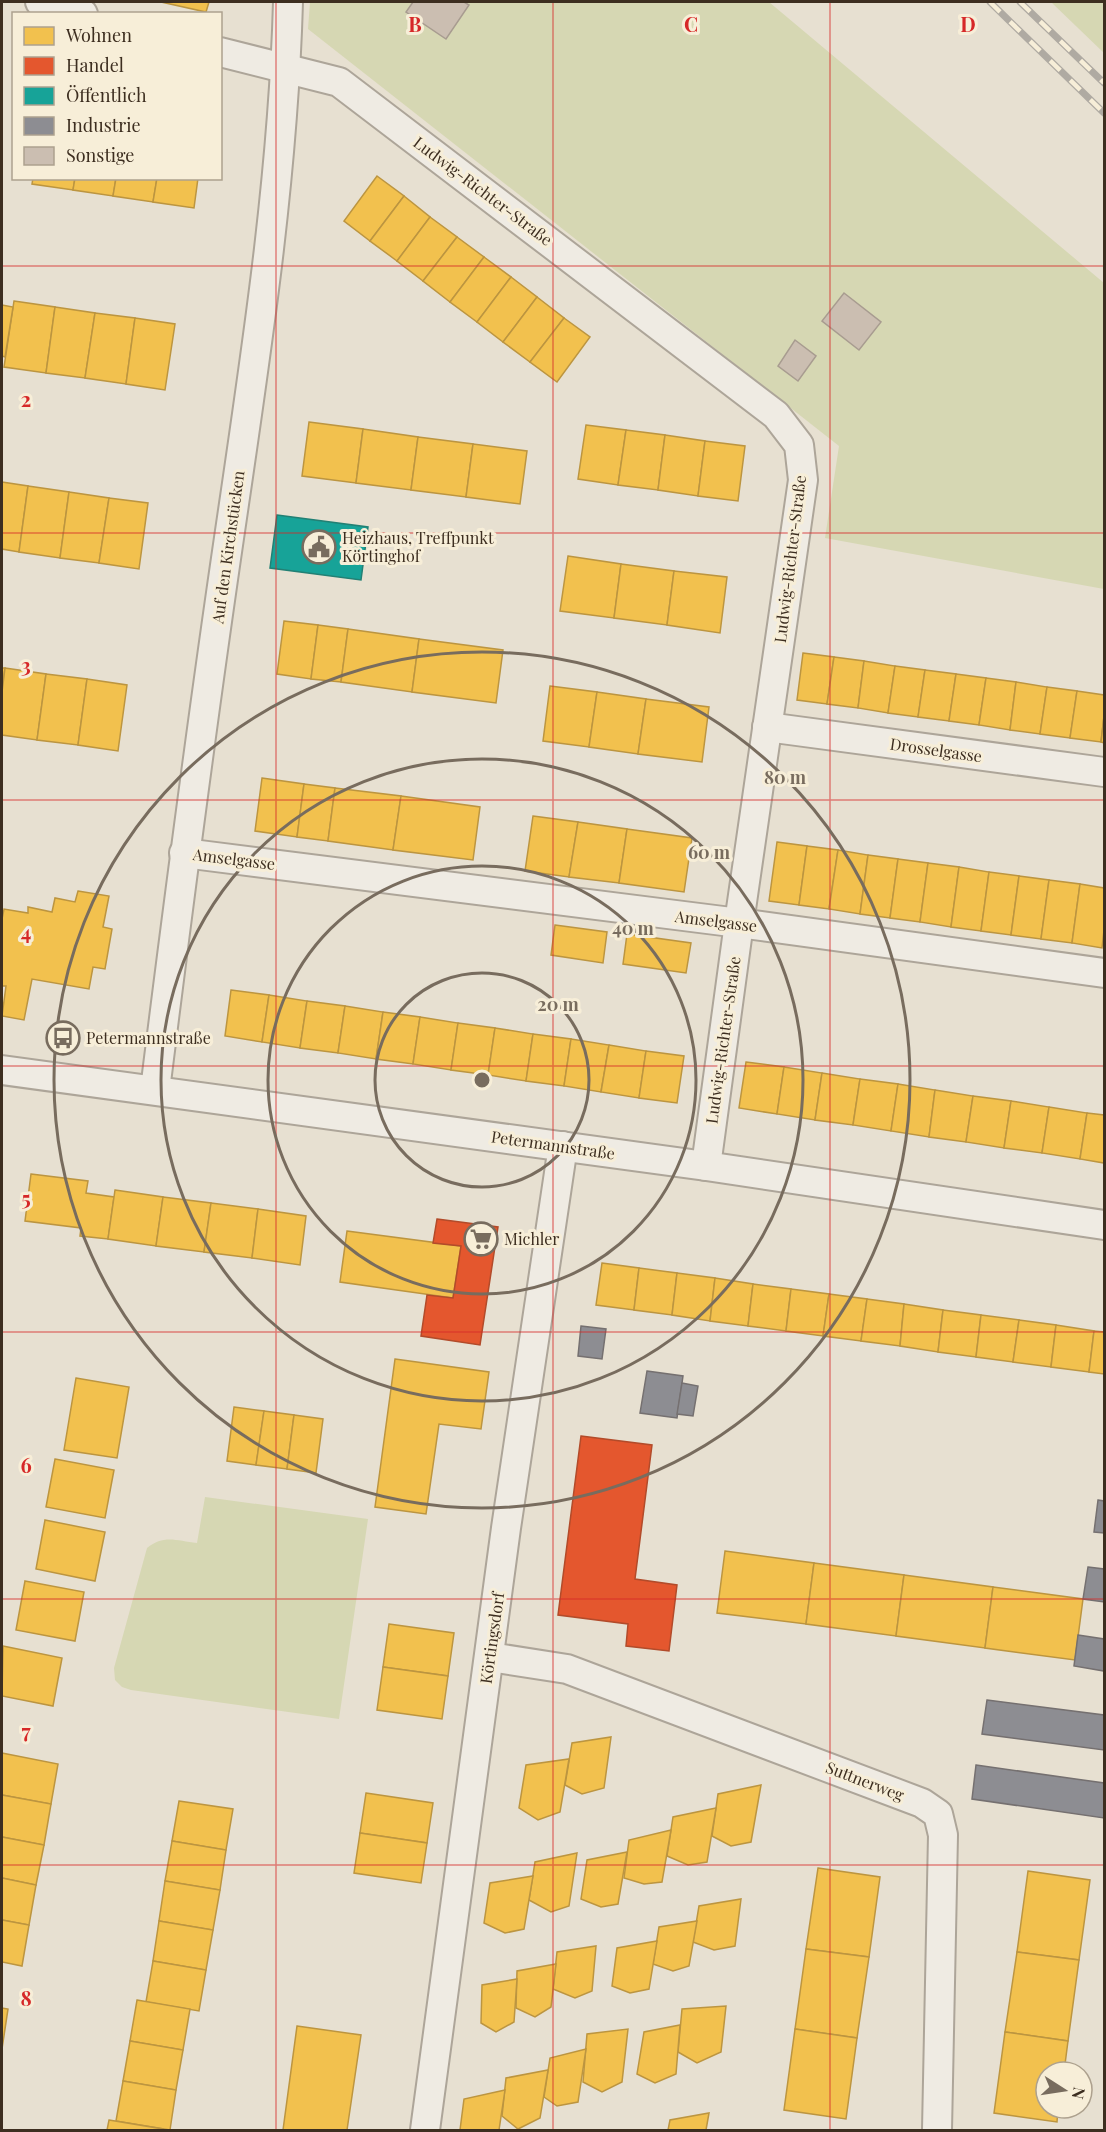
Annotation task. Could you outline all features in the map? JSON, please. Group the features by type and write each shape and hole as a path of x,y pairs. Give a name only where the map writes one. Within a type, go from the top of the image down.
{"street":[{"path":"40,2 76,12"},
{"name":"Auf den Kirchstücken","path":"154,1090 184,853 270,245 286,68 288,2"},
{"name":"Ludwig-Richter-Straße","path":"222,52 339,81 776,415 799,445 803,480 706,1166"},
{"name":"Drosselgasse","path":"767,727 1104,772"},
{"name":"Amselgasse","path":"184,853 739,923 1104,973"},
{"name":"Petermannstraße","path":"2,1070 706,1166 1104,1225"},
{"name":"Körtingsdorf","path":"425,2130 506,1528 563,1146"},
{"name":"Suttnerweg","path":"490,1657 567,1669 922,1803 938,1814 943,1835 937,2130"}],"green space":[{"path":"310,2 769,2 1104,283 1104,589 825,538 839,446 308,29"},
{"path":"1051,2 1104,2 1104,53"},
{"path":"205,1497 368,1519 339,1719 131,1690 122,1687 115,1680 114,1668 147,1548 165,1540 197,1543"}],"building: Wohnen":[{"path":"161,2 209,2 206,12"},
{"path":"377,176 404,196 370,241 344,221"},
{"path":"33,180 75,180 73,190 32,184"},
{"path":"75,180 116,180 113,196 73,190"},
{"path":"116,180 157,180 153,202 113,196"},
{"path":"157,180 198,180 194,208 153,202"},
{"path":"404,196 430,217 397,261 370,241"},
{"path":"430,217 457,237 423,281 397,261"},
{"path":"457,237 484,257 450,302 423,281"},
{"path":"484,257 511,277 477,322 450,302"},
{"path":"511,277 537,297 503,342 477,322"},
{"path":"537,297 564,318 530,362 503,342"},
{"path":"14,301 55,307 46,373 4,367"},
{"path":"2,305 13,307 5,357 2,356"},
{"path":"55,307 95,313 85,378 46,373"},
{"path":"95,313 135,318 126,384 85,378"},
{"path":"135,318 175,324 165,390 126,384"},
{"path":"564,318 590,337 557,382 530,362"},
{"path":"309,422 363,429 356,483 302,476"},
{"path":"586,425 626,430 618,485 578,479"},
{"path":"363,429 418,437 411,490 356,483"},
{"path":"626,430 665,435 658,490 618,485"},
{"path":"665,435 705,441 698,496 658,490"},
{"path":"418,437 473,444 466,497 411,490"},
{"path":"705,441 745,446 738,501 698,496"},
{"path":"473,444 527,451 520,504 466,497"},
{"path":"2,482 28,486 19,552 2,549"},
{"path":"28,486 69,492 60,558 19,552"},
{"path":"69,492 109,498 99,563 60,558"},
{"path":"109,498 148,503 139,569 99,563"},
{"path":"568,556 621,564 614,618 560,611"},
{"path":"621,564 674,571 667,625 614,618"},
{"path":"674,571 727,577 720,633 667,625"},
{"path":"284,621 318,625 311,679 277,674"},
{"path":"318,625 348,629 341,682 311,679"},
{"path":"348,629 419,639 412,692 341,682"},
{"path":"419,639 503,650 496,703 412,692"},
{"path":"803,653 834,657 827,704 797,700"},
{"path":"834,657 864,661 858,708 827,704"},
{"path":"864,661 895,666 888,713 858,708"},
{"path":"895,666 925,670 918,717 888,713"},
{"path":"2,668 5,668 2,692"},
{"path":"5,668 46,674 37,740 2,735 2,692"},
{"path":"925,670 956,674 949,721 918,717"},
{"path":"46,674 87,679 78,745 37,740"},
{"path":"956,674 986,678 979,725 949,721"},
{"path":"986,678 1016,682 1010,730 979,725"},
{"path":"87,679 127,685 118,751 78,745"},
{"path":"1016,682 1047,687 1040,734 1010,730"},
{"path":"550,686 597,692 589,747 543,741"},
{"path":"1047,687 1077,691 1070,738 1040,734"},
{"path":"1077,691 1104,695 1101,742 1070,738"},
{"path":"597,692 646,699 638,754 589,747"},
{"path":"646,699 709,707 702,762 638,754"},
{"path":"1104,716 1104,743 1101,742"},
{"path":"262,778 304,784 297,837 255,831"},
{"path":"304,784 335,788 328,841 297,837"},
{"path":"335,788 401,796 393,850 328,841"},
{"path":"401,796 480,807 473,860 393,850"},
{"path":"533,816 578,822 569,877 525,871"},
{"path":"578,822 627,829 619,883 569,877"},
{"path":"627,829 692,838 684,892 619,883"},
{"path":"777,842 807,846 799,905 769,901"},
{"path":"807,846 838,850 829,909 799,905"},
{"path":"838,850 868,855 860,914 829,909"},
{"path":"868,855 898,859 890,918 860,914"},
{"path":"898,859 928,863 920,922 890,918"},
{"path":"928,863 959,867 951,927 920,922"},
{"path":"959,867 989,872 981,931 951,927"},
{"path":"989,872 1019,876 1011,935 981,931"},
{"path":"1019,876 1049,880 1041,939 1011,935"},
{"path":"1049,880 1080,884 1072,943 1041,939"},
{"path":"1080,884 1104,888 1102,948 1072,943"},
{"path":"78,891 109,896 103,927 112,929 105,969 93,967 89,989 32,979 24,1020 2,1016 6,986 2,986 4,909 28,913 28,907 52,912 55,898 75,902"},
{"path":"555,925 607,932 603,963 551,955"},
{"path":"627,934 691,943 686,973 623,964"},
{"path":"231,990 269,995 262,1042 225,1036"},
{"path":"269,995 307,1001 300,1048 262,1042"},
{"path":"307,1001 345,1006 338,1053 300,1048"},
{"path":"345,1006 383,1012 376,1059 338,1053"},
{"path":"383,1012 420,1017 413,1064 376,1059"},
{"path":"420,1017 458,1023 451,1070 413,1064"},
{"path":"458,1023 495,1028 488,1075 451,1070"},
{"path":"495,1028 533,1034 526,1081 488,1075"},
{"path":"533,1034 571,1039 564,1086 526,1081"},
{"path":"571,1039 609,1045 601,1092 564,1086"},
{"path":"609,1045 646,1051 639,1098 601,1092"},
{"path":"646,1051 684,1056 677,1103 639,1098"},
{"path":"746,1062 784,1067 777,1114 739,1108"},
{"path":"784,1067 822,1073 815,1120 777,1114"},
{"path":"822,1073 860,1079 853,1125 815,1120"},
{"path":"860,1079 898,1084 891,1131 853,1125"},
{"path":"898,1084 935,1090 929,1137 891,1131"},
{"path":"935,1090 973,1096 966,1142 929,1137"},
{"path":"973,1096 1011,1101 1004,1148 966,1142"},
{"path":"1011,1101 1049,1107 1042,1153 1004,1148"},
{"path":"1049,1107 1087,1113 1080,1159 1042,1153"},
{"path":"1087,1113 1104,1115 1104,1163 1080,1159"},
{"path":"31,1174 88,1181 86,1193 114,1197 108,1239 80,1236 81,1228 25,1221"},
{"path":"115,1190 163,1197 156,1246 108,1239"},
{"path":"163,1197 211,1203 204,1252 156,1246"},
{"path":"211,1203 258,1209 252,1258 204,1252"},
{"path":"258,1209 306,1216 300,1265 252,1258"},
{"path":"347,1231 461,1246 453,1298 340,1282"},
{"path":"602,1263 639,1268 634,1310 596,1305"},
{"path":"639,1268 677,1273 672,1315 634,1310"},
{"path":"677,1273 715,1278 710,1321 672,1315"},
{"path":"715,1278 753,1284 748,1326 710,1321"},
{"path":"753,1284 791,1289 786,1331 748,1326"},
{"path":"791,1289 829,1294 823,1336 786,1331"},
{"path":"829,1294 867,1299 861,1341 823,1336"},
{"path":"867,1299 904,1304 900,1346 861,1341"},
{"path":"904,1304 943,1310 938,1352 900,1346"},
{"path":"943,1310 981,1315 976,1357 938,1352"},
{"path":"981,1315 1019,1320 1013,1362 976,1357"},
{"path":"1019,1320 1056,1325 1051,1367 1013,1362"},
{"path":"1056,1325 1094,1331 1089,1372 1051,1367"},
{"path":"1094,1331 1104,1332 1104,1374 1089,1372"},
{"path":"395,1359 489,1372 481,1429 439,1424 426,1514 375,1507"},
{"path":"76,1378 129,1387 117,1458 64,1450"},
{"path":"234,1407 264,1411 256,1465 227,1461"},
{"path":"264,1411 294,1415 287,1469 256,1465"},
{"path":"294,1415 323,1419 316,1473 287,1469"},
{"path":"55,1459 114,1470 105,1518 46,1507"},
{"path":"45,1520 105,1532 95,1581 36,1569"},
{"path":"725,1551 814,1563 806,1624 717,1613"},
{"path":"814,1563 904,1575 896,1636 806,1624"},
{"path":"904,1575 993,1587 985,1648 896,1636"},
{"path":"25,1581 84,1592 75,1641 16,1630"},
{"path":"993,1587 1083,1599 1075,1660 985,1648"},
{"path":"389,1624 454,1633 448,1676 383,1667"},
{"path":"3,1646 62,1658 53,1706 2,1696"},
{"path":"383,1667 448,1676 442,1719 377,1710"},
{"path":"611,1737 604,1788 582,1794 565,1785 572,1743"},
{"path":"2,1753 58,1764 51,1804 2,1795"},
{"path":"569,1759 560,1812 538,1820 519,1808 526,1765"},
{"path":"761,1785 751,1842 731,1846 712,1836 718,1794"},
{"path":"366,1793 433,1803 427,1843 360,1833"},
{"path":"2,1795 51,1804 44,1845 2,1837"},
{"path":"179,1801 233,1809 226,1850 172,1841"},
{"path":"716,1808 707,1862 688,1865 667,1856 673,1817"},
{"path":"671,1830 662,1882 644,1884 624,1878 629,1840"},
{"path":"360,1833 427,1843 421,1883 354,1873"},
{"path":"2,1837 44,1845 36,1885 2,1878"},
{"path":"172,1841 226,1850 220,1890 165,1881"},
{"path":"627,1852 618,1904 601,1907 581,1899 587,1860"},
{"path":"577,1853 569,1906 551,1912 529,1900 535,1862"},
{"path":"818,1868 880,1877 869,1957 806,1949"},
{"path":"1028,1871 1090,1880 1079,1960 1017,1952"},
{"path":"533,1876 524,1929 505,1933 484,1923 490,1883"},
{"path":"2,1878 36,1885 29,1925 2,1920"},
{"path":"165,1881 220,1890 213,1930 159,1921"},
{"path":"741,1899 735,1946 714,1950 693,1942 699,1906"},
{"path":"2,1920 29,1925 22,1966 2,1962"},
{"path":"159,1921 213,1930 206,1970 153,1961"},
{"path":"697,1921 689,1966 673,1971 653,1964 659,1927"},
{"path":"657,1941 649,1989 630,1993 612,1986 617,1948"},
{"path":"596,1946 592,1991 575,1998 553,1989 557,1952"},
{"path":"806,1949 869,1957 857,2038 795,2029"},
{"path":"1017,1952 1079,1960 1068,2041 1005,2032"},
{"path":"153,1961 206,1970 199,2011 146,2002"},
{"path":"556,1964 551,2007 535,2017 516,2008 517,1971"},
{"path":"517,1979 514,2022 496,2032 481,2023 482,1985"},
{"path":"137,2000 190,2009 183,2050 130,2041"},
{"path":"726,2006 721,2052 697,2063 678,2052 682,2009"},
{"path":"2,2008 8,2009 2,2049"},
{"path":"680,2025 676,2074 655,2083 637,2074 644,2032"},
{"path":"297,2026 361,2035 347,2130 283,2130"},
{"path":"628,2029 622,2082 602,2092 583,2082 587,2034"},
{"path":"795,2029 857,2038 846,2119 784,2110"},
{"path":"1005,2032 1068,2041 1066,2060 1034,2060 1034,2119 994,2113"},
{"path":"130,2041 183,2050 176,2090 123,2081"},
{"path":"586,2049 578,2102 557,2106 544,2097 550,2058"},
{"path":"548,2070 540,2118 518,2129 502,2116 506,2078"},
{"path":"123,2081 176,2090 170,2130 116,2121"},
{"path":"505,2090 499,2130 460,2130 464,2099"},
{"path":"709,2113 706,2130 668,2130 670,2120"},
{"path":"109,2120 163,2129 163,2130 107,2130"}],"building: Handel":[{"path":"437,1219 498,1227 480,1345 421,1336 427,1295 453,1298 461,1246 433,1243"},
{"path":"581,1436 652,1445 635,1579 677,1585 669,1651 626,1646 628,1624 558,1615"}],"building: Öffentlich":[{"name":"Heizhaus, Treffpunkt Körtinghof","path":"277,515 368,527 361,580 270,568"}],"building: Industrie":[{"path":"581,1326 606,1329 602,1359 578,1356"},
{"path":"647,1371 683,1376 677,1418 640,1413"},
{"path":"682,1383 698,1386 693,1416 677,1414"},
{"path":"1098,1500 1104,1501 1104,1533 1094,1532"},
{"path":"1088,1567 1104,1569 1104,1602 1083,1599"},
{"path":"1078,1635 1104,1639 1104,1671 1074,1666"},
{"path":"987,1700 1104,1715 1104,1750 982,1734"},
{"path":"976,1765 1104,1783 1104,1818 972,1799"}],"building: Sonstige":[{"path":"413,2 464,2 469,5 446,39 406,12"},
{"path":"844,293 881,322 859,350 822,321"},
{"path":"795,340 816,356 798,381 778,366"}],"railway":[{"path":"990,2 1104,113"},
{"path":"1020,2 1104,83"}],"place":[{"name":"Heizhaus, Treffpunkt Körtinghof","path":"319,547"},
{"name":"Petermannstraße","path":"63,1038"},
{"name":"Michler","path":"481,1239"}]}
